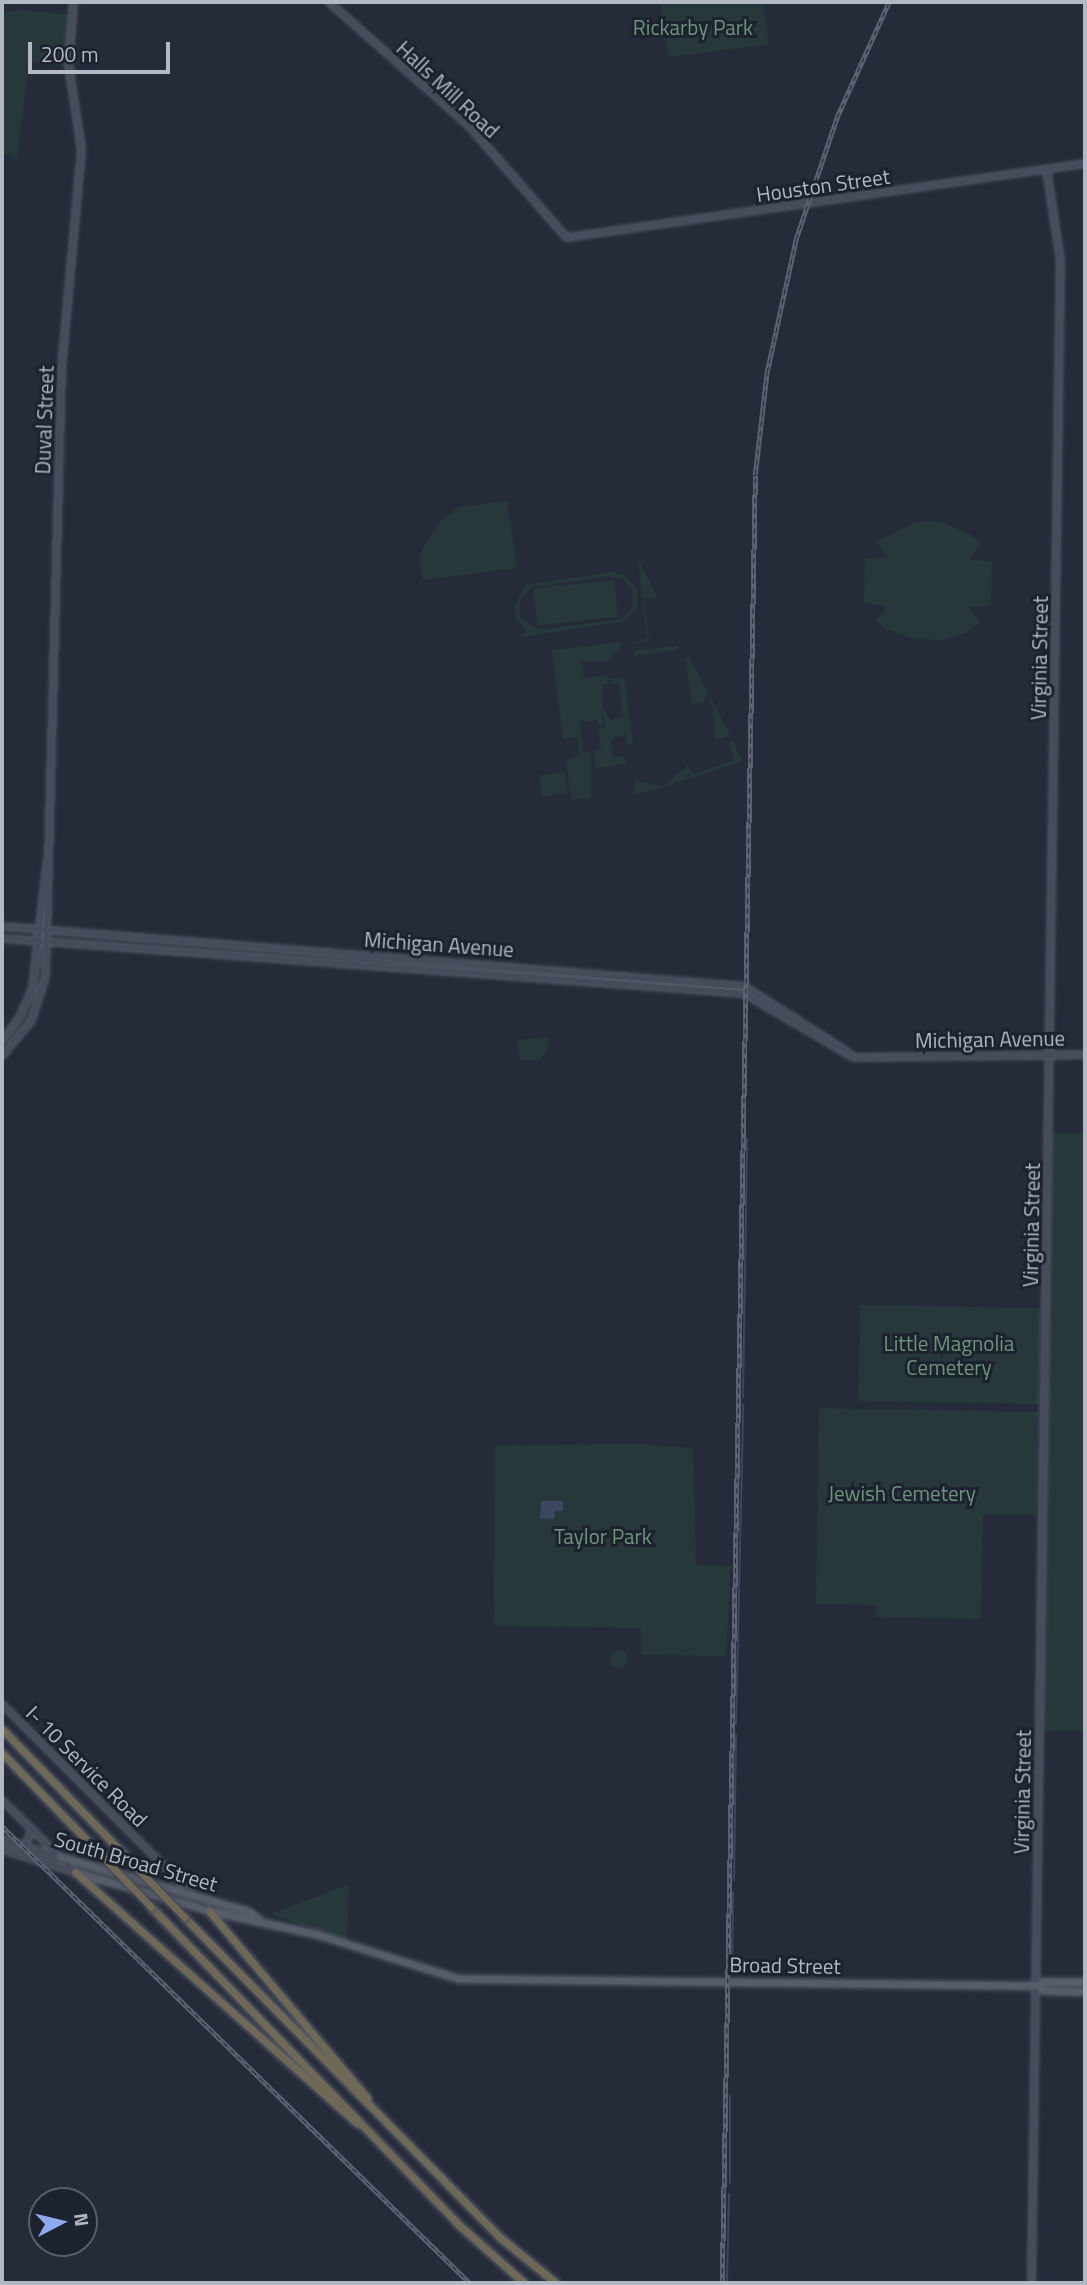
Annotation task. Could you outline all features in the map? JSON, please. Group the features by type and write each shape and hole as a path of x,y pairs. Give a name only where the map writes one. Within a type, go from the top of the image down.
{"highway":[{"path":"2,1729 502,2239 556,2283"},
{"path":"2,1753 489,2255 524,2283"},
{"path":"75,1872 344,2115 366,2128"},
{"path":"209,1911 379,2115"}],"main road":[{"name":"South Broad Street","path":"61,1857 458,1979 484,1978"},
{"name":"South Broad Street","path":"75,1872 209,1911 259,1919"},
{"name":"Broad Street","path":"484,1978 1035,1986 1045,1991 1085,1992"},
{"path":"1035,1986 1045,1982 1085,1982"}],"street":[{"name":"Duval Street","path":"2,1055 37,1007 45,976 61,369 81,149 68,64 73,2"},
{"name":"Halls Mill Road","path":"329,2 468,125 566,237"},
{"name":"Houston Street","path":"566,237 1085,163"},
{"name":"Virginia Street","path":"1031,2283 1060,260 1046,169"},
{"name":"Duval Street","path":"2,1040 28,999 50,842"},
{"name":"Michigan Avenue","path":"2,926 744,986 853,1056"},
{"path":"130,947 132,937"},
{"name":"Michigan Avenue","path":"2,938 744,993 853,1056 1085,1054"},
{"name":"I- 10 Service Road","path":"2,1704 209,1911"},
{"path":"2,1800 75,1872"},
{"path":"24,1846 32,1829"},
{"name":"South Broad Street","path":"2,1839 61,1857"},
{"name":"South Broad Street","path":"2,1849 75,1872"}],"green space":[{"name":"Rickarby Park","path":"661,2 763,2 769,44 668,57"},
{"path":"23,10 72,15 69,67 29,61 17,160 2,152 2,12"},
{"path":"507,501 517,568 423,580 419,555 442,520 458,507"},
{"path":"916,522 942,522 971,535 981,543 969,559 992,562 991,605 968,607 980,622 970,631 942,640 913,639 886,629 876,621 887,606 864,603 865,559 887,557 876,542"},
{"path":"638,559 658,597 644,599 649,641 630,644 647,638"},
{"path":"612,572 628,577 637,591 637,608 626,621 521,637 521,633 527,631 516,619 514,607 525,585","holes":["609,576 622,579 633,592 631,609 621,619 540,630 520,617 520,600 531,587"]},
{"path":"614,580 618,617 537,625 533,588"},
{"path":"620,642 621,651 611,652 612,661 581,661 584,678 608,675 609,684 602,685 603,725 598,726 597,720 580,722 584,752 591,752 591,798 571,800 566,759 579,756 577,737 563,739 552,650"},
{"path":"678,646 678,650 634,656 634,650"},
{"path":"689,657 708,693 703,703 692,705 685,658"},
{"path":"624,677 633,744 627,745 626,734 611,740 613,757 623,756 627,763 596,769 594,751 601,750 598,728 605,727 603,708 611,721 623,715 619,683 611,684 611,679"},
{"path":"711,698 730,735 715,740 713,707 708,703"},
{"path":"733,741 742,761 693,778 634,795 634,780 663,786 688,765 693,774 734,761 729,744"},
{"path":"565,772 568,793 542,796 539,776"},
{"path":"547,1037 549,1047 540,1060 520,1060 517,1040"},
{"path":"1052,1133 1085,1133 1085,1731 1042,1731"},
{"name":"Little Magnolia Cemetery","path":"860,1305 1041,1308 1039,1404 858,1401"},
{"name":"Jewish Cemetery","path":"819,1408 1038,1412 1037,1515 983,1515 981,1619 876,1617 876,1605 816,1604"},
{"name":"Taylor Park","path":"638,1444 693,1448 696,1565 731,1566 726,1656 641,1655 641,1628 494,1626 495,1445"},
{"path":"615,1650 623,1650 628,1659 626,1666 615,1668 610,1663 610,1655"},
{"path":"349,1884 347,1940 272,1915 273,1913"}],"water":[{"path":"541,1501 563,1501 563,1511 555,1511 554,1519 540,1518"}],"waterway":[{"path":"743,1397 747,1139"},
{"path":"736,1724 743,1404"},
{"path":"734,1880 736,1735"},
{"path":"732,1971 733,1892"},
{"path":"730,2095 730,2183"},
{"path":"727,2283 729,2194"}],"railway":[{"path":"722,2283 755,475 767,372 796,239 837,117 889,2"},
{"path":"2,1826 470,2283"}]}
